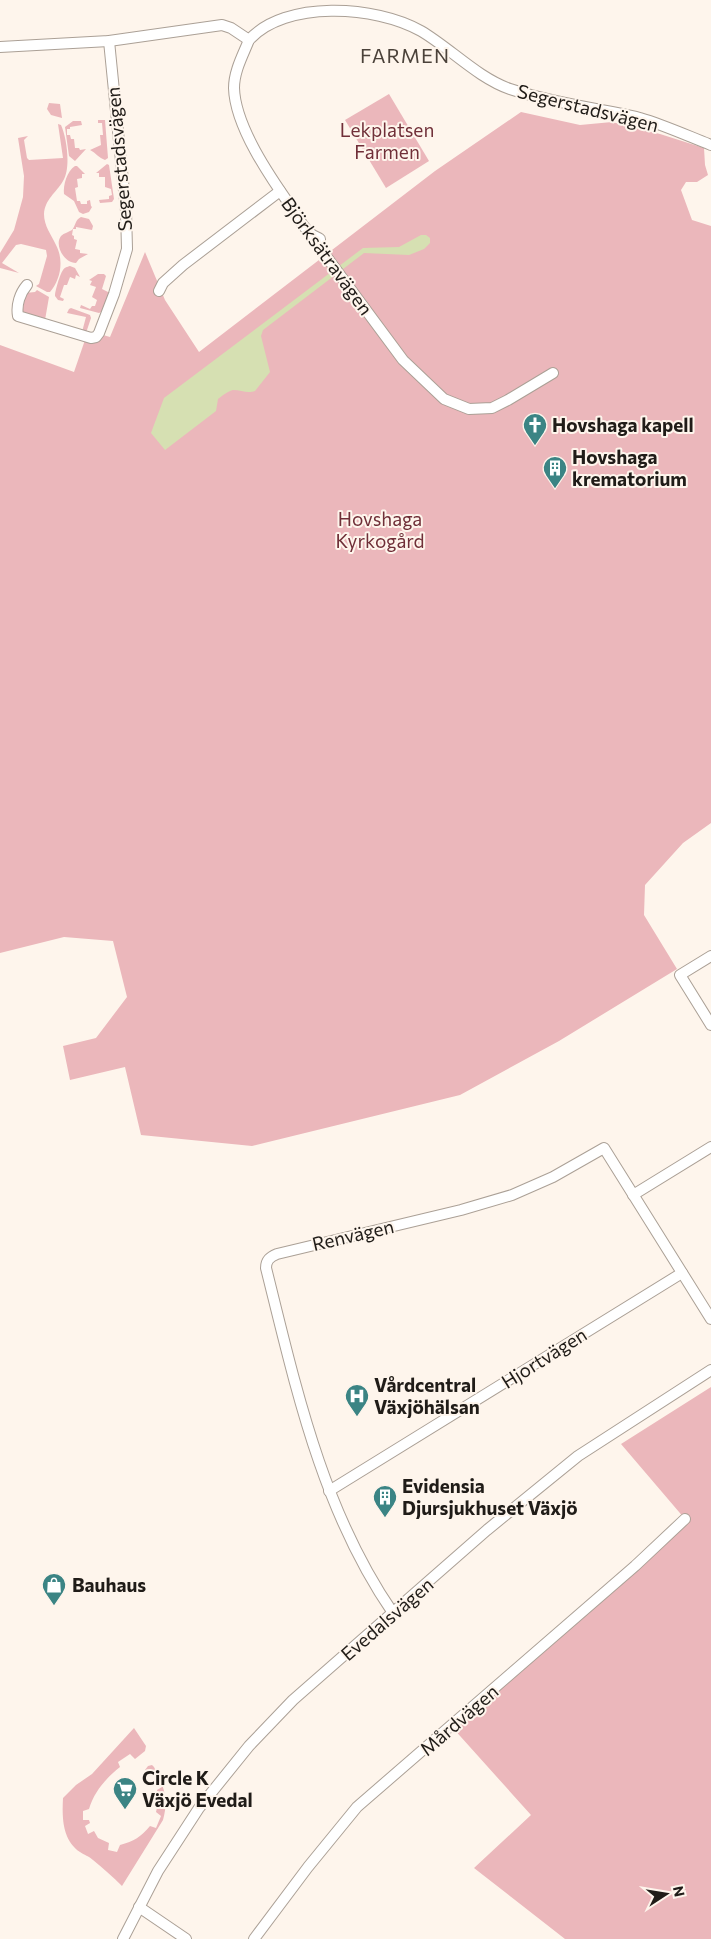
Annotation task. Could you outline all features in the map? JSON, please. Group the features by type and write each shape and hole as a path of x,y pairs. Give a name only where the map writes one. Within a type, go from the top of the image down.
{"street":[{"name":"Segerstadsvägen","path":"249,40 256,31 276,17 310,4 388,17 423,32 466,64 508,88 565,104 642,119 711,144"},
{"path":"0,47 108,41 222,25 231,28 249,40"},
{"name":"Björksätravägen","path":"249,40 237,69 234,85 235,98 247,132 280,191 310,233 320,239 320,248 403,360 444,399 469,409 492,408 553,373"},
{"name":"Segerstadsvägen","path":"27,285 21,291 17,310 18,316 91,338 96,338 99,334 114,294 127,249 126,211 108,41"},
{"path":"159,291 163,283 183,265 280,191"},
{"path":"711,956 680,975 711,1025"},
{"path":"634,1195 711,1147"},
{"name":"Renvägen","path":"393,1613 366,1571 329,1491 313,1446 296,1391 266,1268 267,1261 271,1257 461,1210 512,1195 553,1177 604,1148 711,1319"},
{"name":"Hjortvägen","path":"329,1491 682,1273"},
{"name":"Evedalsvägen","path":"124,1936 158,1871 200,1808 249,1746 293,1700 487,1530 578,1456 711,1370"},
{"name":"Mårdvägen","path":"254,1939 308,1867 357,1807 591,1604 685,1519"},
{"path":"139,1907 186,1939"}],"green space":[{"name":"Lekplatsen Farmen","path":"389,94 429,161 386,188 345,120"},
{"path":"49,103 60,104 62,118 51,115 47,109"},
{"name":"Hovshaga Kyrkogård","path":"521,112 580,125 612,122 660,134 704,148 705,165 708,175 697,182 686,182 681,190 692,220 711,226 711,823 683,843 645,885 644,915 677,969 559,1041 460,1095 252,1146 141,1135 125,1067 70,1080 63,1046 96,1038 127,997 113,941 64,937 0,953 0,345 74,372 85,340 97,342 103,335 110,337 145,252 165,300 199,352 435,171"},
{"path":"98,120 105,120 108,158 105,160 90,150 101,145 100,135 103,135 102,123 98,123"},
{"path":"73,121 81,121 82,125 67,129 67,135 74,139 75,148 80,150 86,149 75,161 69,156 65,127"},
{"path":"58,124 61,125 65,138 67,169 63,181 46,204 44,214 45,222 58,251 61,263 57,281 50,292 47,292 36,286 39,284 47,256 46,250 21,244 16,245 2,263 19,273 0,268 0,253 14,230 23,197 24,176 18,138 28,136 24,140 29,160 63,158"},
{"path":"107,164 109,165 114,199 112,202 100,203 99,200 109,199 109,196 112,195 111,189 105,187 105,177 99,177 99,173 96,173"},
{"path":"75,166 85,174 82,174 82,178 77,179 78,187 75,188 77,201 80,201 81,204 87,204 87,201 90,200 92,207 89,212 83,214 79,212 74,201 64,194 66,178"},
{"path":"81,217 89,219 93,226 92,230 76,227 76,229 73,229 72,235 77,240 75,249 80,250 80,253 88,254 76,263 68,260 61,253 59,240 62,235 72,230"},
{"path":"70,266 75,268 80,277 76,275 75,279 70,277 67,285 64,285 60,297 64,299 63,301 58,300 55,296 59,279 64,269"},
{"path":"98,274 106,276 102,289 110,293 103,311 99,313 80,308 81,305 90,309 92,306 95,306 97,300 92,297 96,287 90,285 92,281 89,280"},
{"path":"37,290 49,297 45,320 22,314 21,306 25,293"},
{"path":"71,308 90,315 91,318 86,333 82,332 86,317 67,313"},
{"path":"711,1387 711,1939 565,1939 474,1868 531,1815 452,1727 685,1519 621,1444"},
{"path":"134,1728 146,1746 145,1751 135,1759 130,1754 118,1762 120,1767 101,1786 89,1809 83,1811 83,1820 89,1820 90,1823 85,1826 88,1834 94,1831 98,1838 109,1843 108,1850 117,1852 120,1845 137,1838 150,1826 156,1828 161,1816 156,1812 158,1803 157,1790 162,1787 166,1805 163,1820 122,1886 74,1847 66,1835 63,1820 63,1798 76,1785 92,1774"},
{"path":"152,1765 162,1787 154,1774 148,1776 145,1770 148,1766"}],"shaded area":[{"path":"421,235 426,235 430,238 430,243 424,249 409,255 364,253 263,330 261,336 270,372 255,391 229,391 218,399 216,411 165,450 151,433 164,398 363,248 399,247"}],"place":[{"name":"Hovshaga kapell","path":"535,446"},
{"name":"Hovshaga krematorium","path":"555,489"},
{"name":"Vårdcentral Växjöhälsan","path":"357,1417"},
{"name":"Evidensia Djursjukhuset Växjö","path":"385,1518"},
{"name":"Bauhaus","path":"54,1606"},
{"name":"Circle K Växjö Evedal","path":"125,1810"}],"district":[{"name":"FARMEN","path":"405,56"}]}
